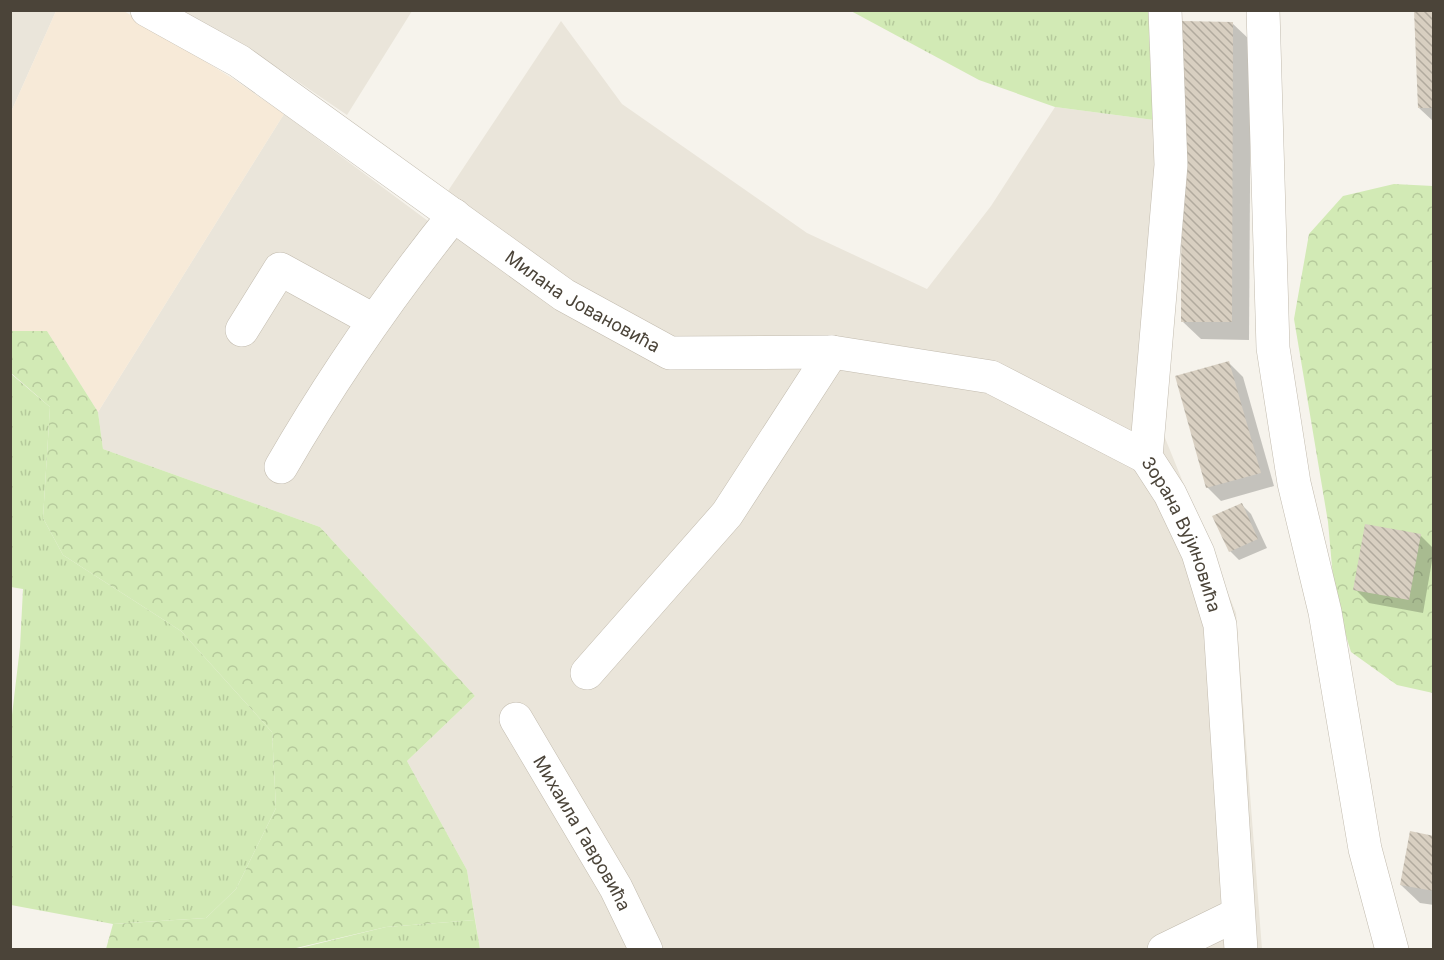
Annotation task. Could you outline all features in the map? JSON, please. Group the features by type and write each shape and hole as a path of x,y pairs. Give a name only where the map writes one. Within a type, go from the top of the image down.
{"street":[{"name":"Милана Јовановића","path":"147,10 238,61 564,295 670,352 832,352 991,377 1146,458"},
{"name":"Зорана Вујиновића","path":"1165,10 1171,165 1146,458 1170,494 1198,553 1220,625 1241,950"},
{"path":"1263,10 1273,348 1294,483 1325,612 1355,799 1377,899 1392,950"},
{"path":"281,467 335,377 373,320 454,215"},
{"path":"242,330 280,269 373,320"},
{"path":"587,673 727,514 832,352"},
{"name":"Михаила Гавровића","path":"516,719 616,888 646,950"},
{"path":"1164,950 1238,914"}],"shaded area":[{"path":"11,11 56,11 11,112"},
{"path":"56,11 124,11 235,80 284,114 98,412 47,331 11,331 11,112"},
{"path":"181,11 412,11 347,115 278,68"},
{"path":"561,21 622,104 807,233 927,289 991,206 1055,107 1169,122 1163,433 1236,613 1262,949 480,949 467,870 407,761 475,696 320,527 103,449 98,412 284,114 428,221"}],"green space":[{"path":"851,11 1165,11 1169,122 1055,107 979,80"},
{"path":"1394,184 1433,186 1433,693 1397,685 1351,652 1335,600 1328,522 1294,319 1309,234 1343,196"},
{"path":"11,331 47,331 98,412 103,449 320,527 475,696 407,761 467,870 475,920 386,927 292,949 106,949 113,924 206,918 236,889 276,808 272,732 181,631 63,555 43,518 50,407 11,373"},
{"path":"10,373 50,407 43,518 63,555 181,631 272,732 276,808 236,889 206,918 113,924 11,905 10,732 20,647 23,589 11,587"},
{"path":"475,920 480,949 292,950 386,927"}],"building":[{"path":"1414,10 1434,10 1434,108 1418,108"},
{"path":"1182,21 1233,22 1232,322 1181,322"},
{"path":"1229,361 1261,473 1206,488 1175,376"},
{"path":"1242,503 1258,539 1229,552 1212,516"},
{"path":"1365,524 1421,534 1409,600 1353,590"},
{"path":"1410,831 1434,836 1434,891 1400,885"}]}
